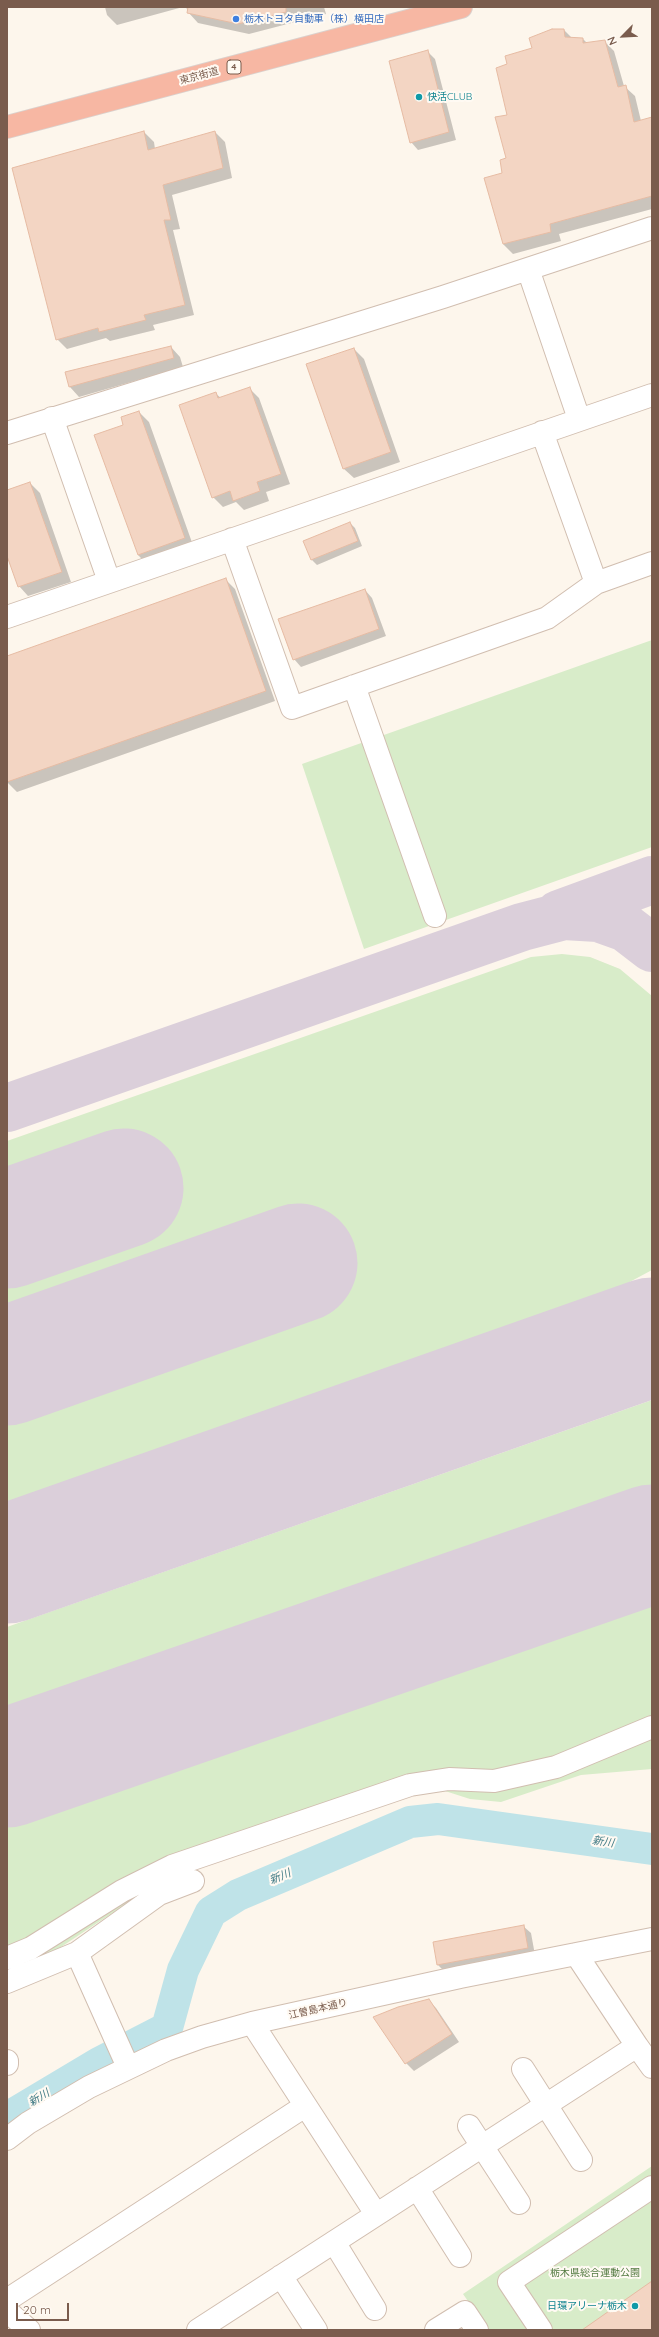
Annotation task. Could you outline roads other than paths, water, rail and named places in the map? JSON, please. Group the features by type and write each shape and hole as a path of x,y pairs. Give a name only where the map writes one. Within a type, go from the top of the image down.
{"highway":[{"name":"東京街道","path":"7,127 461,7"}],"street":[{"path":"7,433 651,231"},
{"path":"528,269 579,419"},
{"path":"7,617 652,395"},
{"path":"52,418 109,581"},
{"path":"542,432 596,583"},
{"path":"232,539 292,708 547,618 596,583 652,563"},
{"path":"354,686 435,916"},
{"path":"7,1958 31,1948 122,1891 172,1866 410,1785 449,1779 494,1781 556,1767 652,1727"},
{"path":"7,1982 77,1953 159,1894 193,1881"},
{"name":"江曽島本通り","path":"7,2138 28,2123 82,2091 128,2067 166,2050 252,2024 460,1977 652,1939"},
{"path":"77,1953 128,2067"},
{"path":"576,1954 652,2066"},
{"path":"252,2024 376,2214"},
{"path":"198,2330 226,2323 281,2276 545,2104 637,2046"},
{"path":"522,2069 581,2160"},
{"path":"7,2300 305,2106"},
{"path":"469,2126 519,2203"},
{"path":"540,2330 509,2282 652,2187"},
{"path":"417,2188 460,2256"},
{"path":"334,2242 375,2309"},
{"path":"281,2276 316,2330"},
{"path":"7,2311 29,2330"},
{"path":"436,2330 465,2312 477,2330"}],"waterway":[{"name":"新川","path":"7,2118 99,2063 167,2028 183,1970 211,1912 238,1895 410,1822 438,1819 652,1849"}],"place":[{"name":"栃木トヨタ自動車（株）横田店","path":"236,19"},
{"name":"快活CLUB","path":"419,97"},
{"name":"日環アリーナ栃木","path":"635,2306"}],"park label":[{"name":"栃木県総合運動公園","path":"595,2273"}]}
